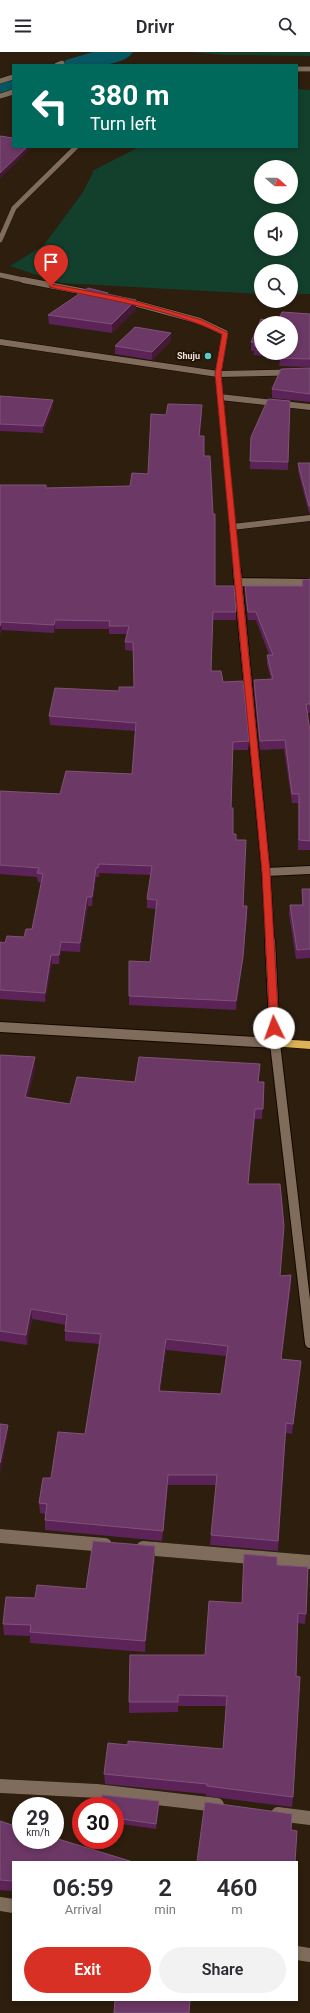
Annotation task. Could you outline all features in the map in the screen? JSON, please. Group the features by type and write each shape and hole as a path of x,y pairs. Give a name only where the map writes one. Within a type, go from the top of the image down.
{"highway":[{"path":"275,1043 310,1045"}],"street":[{"path":"298,69 310,69"},
{"path":"0,81 12,77"},
{"path":"0,96 12,92"},
{"path":"0,240 14,208 75,148"},
{"path":"0,275 64,289 101,294"},
{"path":"115,298 200,321 225,333 218,374 266,872 275,1043 310,1343"},
{"path":"0,342 218,374 310,372"},
{"path":"220,397 310,407"},
{"path":"232,527 310,518"},
{"path":"238,582 310,583"},
{"path":"266,872 310,870"},
{"path":"0,1027 275,1043"},
{"path":"0,1536 310,1562"},
{"path":"0,1786 40,1787 154,1796 232,1808"},
{"path":"263,1812 310,1818"},
{"path":"0,1904 12,1906"},
{"path":"298,1953 310,1954"}],"green space":[{"path":"192,52 310,52 310,56 224,55"},
{"path":"298,89 310,90 310,294 298,294 298,264 254,264 254,294 61,283 10,266 44,245 83,192 94,170 137,148 298,148"}],"building":[{"path":"0,136 12,138 12,148 26,148 0,173"},
{"path":"88,288 108,293 107,294 136,300 112,324 48,315"},
{"path":"282,312 310,314 310,359 298,359 298,316 280,316"},
{"path":"135,327 171,333 152,352 115,346"},
{"path":"254,335 254,343 251,342"},
{"path":"310,368 310,394 272,389 281,369"},
{"path":"0,396 53,400 43,426 0,424"},
{"path":"268,399 290,401 288,462 250,461 251,437"},
{"path":"168,404 202,405 199,436 204,436 204,456 210,456 213,514 215,514 215,586 234,586 236,612 213,612 211,671 221,671 223,682 243,681 249,741 233,742 231,808 233,808 233,834 236,834 236,840 246,840 243,906 247,906 243,957 236,1001 129,996 129,961 150,962 157,900 147,899 152,866 99,864 98,868 96,868 92,897 87,897 80,943 61,942 59,955 51,955 45,993 0,990 0,942 5,943 7,936 24,937 26,929 32,929 43,874 37,873 39,868 0,865 0,791 60,794 66,771 132,774 136,723 49,716 55,688 119,691 119,687 134,687 133,642 125,642 129,626 109,626 110,621 55,620 54,625 1,622 0,626 0,485 46,485 46,488 130,486 132,473 148,474 151,414 166,415"},
{"path":"298,463 310,463 310,506 309,506"},
{"path":"310,579 310,704 306,704 310,731 310,841 299,840 299,794 292,794 285,740 260,741 254,680 273,679 267,655 273,655 256,612 248,612 245,586 303,586 302,580"},
{"path":"302,889 310,889 310,949 297,950 290,905 303,905"},
{"path":"0,1055 35,1057 25,1097 70,1104 77,1077 135,1082 139,1057 260,1064 258,1082 264,1082 263,1109 255,1109 248,1184 280,1184 284,1226 280,1276 291,1275 281,1359 301,1361 293,1424 286,1423 278,1541 211,1535 217,1475 168,1475 163,1531 45,1520 47,1504 39,1503 43,1478 51,1478 58,1432 85,1434 101,1334 65,1331 67,1315 31,1309 26,1335 0,1331","holes":["166,1339 228,1346 221,1394 159,1391"]},
{"path":"0,1424 8,1425 0,1463"},
{"path":"93,1541 155,1546 145,1641 30,1632 31,1625 3,1624 6,1597 35,1598 37,1585 86,1589"},
{"path":"244,1554 277,1557 277,1565 308,1567 306,1614 298,1613 296,1676 300,1677 293,1797 207,1786 207,1784 104,1774 108,1743 128,1745 128,1741 223,1749 227,1696 178,1695 178,1702 129,1702 130,1655 205,1655 209,1601 242,1603"},
{"path":"102,1795 121,1797 102,1797"},
{"path":"124,1797 159,1801 156,1824 124,1819"},
{"path":"205,1802 292,1814 291,1830 297,1831 295,1861 197,1861"},
{"path":"0,1821 12,1825 12,1849 64,1849 64,1841 72,1843 72,1849 91,1849 130,1861 12,1861 12,1881 0,1880"},
{"path":"115,2001 190,2001 189,2013 114,2013"}],"waterway":[{"path":"79,64 121,52"},
{"path":"0,86 12,83"}],"place":[{"name":"Shuju","path":"208,356"}],"route":[{"path":"51,286 122,299 200,321 225,333 218,374 266,872 274,1028"}]}
